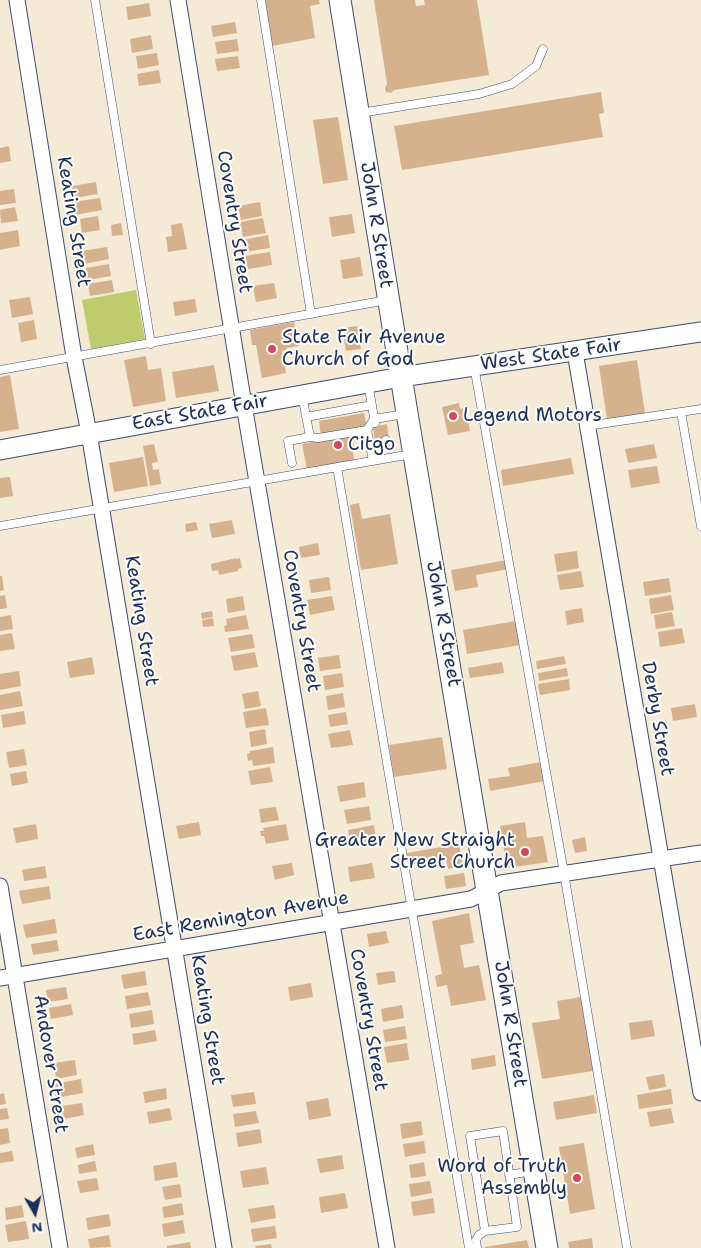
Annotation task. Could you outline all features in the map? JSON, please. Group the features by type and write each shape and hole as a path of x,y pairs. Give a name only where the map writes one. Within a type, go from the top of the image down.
{"main road":[{"name":"John R Street","path":"340,0 388,300 547,1248"}],"street":[{"name":"Keating Street","path":"17,0 74,357 102,509 224,1248"},
{"name":"Coventry Street","path":"178,0 231,329 387,1248"},
{"name":"West State Fair","path":"401,377 701,332"},
{"name":"Derby Street","path":"575,352 701,1093"},
{"name":"East State Fair","path":"0,450 401,377"},
{"name":"East Remington Avenue","path":"7,977 331,921 471,899 501,883 701,852"},
{"name":"Andover Street","path":"0,886 7,977 60,1248"}],"lane":[{"path":"95,0 151,344"},
{"path":"260,0 311,314"},
{"path":"358,113 479,94 512,84 536,66 543,50"},
{"path":"0,370 388,300"},
{"path":"474,366 564,873 627,1248"},
{"path":"368,383 372,405 379,422"},
{"path":"302,395 310,437"},
{"path":"306,417 332,415 372,405"},
{"path":"587,426 701,409"},
{"path":"680,412 701,526"},
{"path":"292,464 288,441 367,430 379,422 407,413"},
{"path":"367,430 372,458"},
{"path":"372,458 381,443"},
{"path":"0,526 337,467 372,458 414,454"},
{"path":"337,467 470,1248"},
{"path":"477,1248 476,1240 478,1235 485,1232 518,1227 503,1132 470,1136 485,1232"},
{"path":"509,1175 534,1171"}],"green space":[{"path":"136,290 145,339 91,349 82,300"}],"building":[{"path":"264,0 319,0 320,4 310,6 315,38 272,46"},
{"path":"374,0 415,0 416,6 425,5 424,0 477,0 489,75 394,90 391,93 386,92 387,84"},
{"path":"149,3 151,16 128,20 126,7"},
{"path":"235,22 237,33 213,37 211,26"},
{"path":"151,35 153,49 132,53 130,39"},
{"path":"237,39 239,51 217,54 215,42"},
{"path":"157,53 159,65 138,69 136,56"},
{"path":"238,56 240,68 217,71 215,59"},
{"path":"159,70 161,83 139,86 137,74"},
{"path":"601,92 604,113 599,114 603,137 402,170 394,126"},
{"path":"338,117 348,180 323,184 313,120"},
{"path":"9,146 11,161 0,163 0,148"},
{"path":"96,182 98,194 74,198 72,186"},
{"path":"14,189 16,203 0,205 0,191"},
{"path":"100,198 102,210 75,215 72,202"},
{"path":"260,202 262,216 241,220 238,206"},
{"path":"15,207 18,221 1,223 0,210"},
{"path":"352,214 355,233 332,237 329,217"},
{"path":"98,216 100,230 82,233 80,219"},
{"path":"263,218 266,233 243,237 240,222"},
{"path":"121,223 123,235 112,236 111,225"},
{"path":"182,223 187,249 168,252 166,237 172,236 171,225"},
{"path":"18,230 20,246 0,250 0,233"},
{"path":"268,235 270,248 245,252 243,240"},
{"path":"107,247 109,259 84,264 82,251"},
{"path":"270,252 272,265 248,269 245,256"},
{"path":"360,257 363,276 343,279 340,260"},
{"path":"109,264 111,276 88,280 86,268"},
{"path":"112,280 114,292 90,296 88,284"},
{"path":"274,283 277,298 256,302 253,286"},
{"path":"30,297 33,314 12,318 9,300"},
{"path":"195,299 197,312 175,316 173,302"},
{"path":"34,320 37,339 21,342 18,323"},
{"name":"State Fair Avenue Church of God","path":"294,322 299,346 286,348 287,350 282,351 286,373 262,378 256,345 252,345 250,330"},
{"path":"357,326 361,349 346,351 342,328"},
{"path":"146,356 148,370 161,368 166,401 133,407 124,360"},
{"path":"637,360 645,413 607,419 599,366"},
{"path":"214,365 219,391 176,398 172,372"},
{"path":"10,375 19,429 0,432 0,377"},
{"path":"459,403 460,409 466,408 470,431 448,435 442,407"},
{"path":"364,413 367,428 321,436 319,421"},
{"path":"387,424 389,440 375,442 373,427"},
{"path":"352,434 355,452 353,452 354,460 307,469 302,444"},
{"path":"154,444 158,462 152,463 153,470 159,469 161,484 150,486 143,446"},
{"path":"654,444 657,458 628,463 625,449"},
{"path":"143,457 148,486 114,492 109,463"},
{"path":"571,458 574,474 503,486 501,470"},
{"path":"657,466 660,483 631,488 628,470"},
{"path":"10,477 13,496 0,498 0,478"},
{"path":"359,503 362,519 390,514 398,564 361,570 350,505"},
{"path":"232,520 235,534 212,538 209,524"},
{"path":"196,522 198,530 186,532 185,524"},
{"path":"318,543 320,555 301,558 299,547"},
{"path":"577,551 579,568 557,572 554,554"},
{"path":"240,558 242,568 238,569 238,571 219,575 218,570 212,571 211,564"},
{"path":"507,560 509,569 476,575 478,587 455,591 451,570"},
{"path":"581,571 584,587 560,590 557,575"},
{"path":"0,576 2,576 4,590 0,591"},
{"path":"329,577 331,590 311,593 309,580"},
{"path":"669,578 671,592 645,596 643,582"},
{"path":"5,595 7,608 0,609 0,596"},
{"path":"671,595 674,610 651,614 649,599"},
{"path":"243,596 245,610 228,613 226,599"},
{"path":"332,596 335,610 310,615 307,600"},
{"path":"582,608 584,622 567,625 565,611"},
{"path":"212,611 213,617 202,619 201,613"},
{"path":"672,612 675,626 656,629 654,615"},
{"path":"11,615 13,629 0,631 0,617"},
{"path":"246,615 249,629 225,632 226,619"},
{"path":"213,618 214,626 203,627 202,620"},
{"path":"516,621 520,645 467,654 463,630"},
{"path":"682,628 685,643 660,647 658,632"},
{"path":"12,633 15,649 0,651 0,635"},
{"path":"252,634 255,648 231,652 228,638"},
{"path":"255,652 258,667 234,671 231,656"},
{"path":"339,655 341,668 320,671 318,658"},
{"path":"564,656 566,664 537,669 536,661"},
{"path":"92,657 95,674 70,678 67,662"},
{"path":"502,662 504,673 470,678 468,668"},
{"path":"567,668 568,676 539,681 538,673"},
{"path":"19,671 21,686 0,690 0,674"},
{"path":"342,673 344,687 325,690 323,676"},
{"path":"569,679 570,690 540,695 538,684"},
{"path":"20,691 23,706 0,710 0,695"},
{"path":"258,691 261,706 245,709 242,694"},
{"path":"343,693 345,707 328,710 326,696"},
{"path":"695,704 697,717 673,721 671,708"},
{"path":"266,708 269,725 246,728 243,712"},
{"path":"24,711 26,724 3,728 1,715"},
{"path":"346,712 348,724 330,727 328,715"},
{"path":"265,729 267,744 251,747 249,732"},
{"path":"350,730 353,745 331,748 328,734"},
{"path":"442,737 447,769 394,777 389,745"},
{"path":"273,747 275,763 253,766 252,760 248,761 247,754 250,751"},
{"path":"24,749 27,765 9,768 6,752"},
{"path":"541,762 545,781 490,791 488,779 510,776 508,768"},
{"path":"270,767 273,782 251,785 248,771"},
{"path":"26,771 28,783 12,786 10,774"},
{"path":"364,782 366,797 340,802 337,786"},
{"path":"369,806 371,820 347,824 344,810"},
{"path":"276,807 279,820 261,823 259,809"},
{"path":"199,822 201,835 179,839 176,826"},
{"name":"Greater New Straight Street Church","path":"525,822 527,838 543,836 548,862 507,868 500,826"},
{"path":"36,824 38,839 16,843 13,828"},
{"path":"286,824 289,840 266,844 264,836 261,836 260,831 264,831 263,828"},
{"path":"374,825 376,840 350,844 348,830"},
{"path":"585,837 587,851 575,853 572,840"},
{"path":"459,844 463,866 448,869 446,859 409,865 407,853"},
{"path":"292,863 294,875 275,880 272,866"},
{"path":"372,863 375,878 350,882 348,867"},
{"path":"45,866 47,878 24,881 22,870"},
{"path":"464,873 466,886 446,889 444,876"},
{"path":"49,886 51,899 22,904 19,891"},
{"path":"469,913 474,943 460,945 464,968 479,965 486,1000 451,1006 447,985 437,987 435,976 442,974 432,921"},
{"path":"55,919 57,933 26,938 23,925"},
{"path":"386,931 389,943 369,947 367,934"},
{"path":"57,940 59,951 33,955 31,944"},
{"path":"145,971 147,985 124,989 121,975"},
{"path":"394,971 396,982 378,985 376,973"},
{"path":"311,983 313,997 290,1001 288,987"},
{"path":"66,987 68,999 48,1002 46,990"},
{"path":"148,992 151,1005 127,1009 125,996"},
{"path":"581,997 593,1071 542,1079 532,1023 560,1019 557,1001"},
{"path":"71,1004 73,1015 51,1019 49,1008"},
{"path":"402,1005 404,1018 383,1022 381,1009"},
{"path":"152,1010 154,1024 131,1028 129,1014"},
{"path":"652,1020 655,1036 631,1040 629,1023"},
{"path":"405,1026 407,1039 385,1042 383,1030"},
{"path":"155,1030 157,1041 134,1045 132,1034"},
{"path":"407,1043 409,1060 387,1063 384,1047"},
{"path":"495,1055 496,1066 472,1070 471,1059"},
{"path":"75,1060 77,1075 56,1079 54,1063"},
{"path":"664,1074 666,1087 649,1090 646,1077"},
{"path":"81,1079 83,1093 56,1098 54,1084"},
{"path":"166,1088 167,1099 145,1103 143,1092"},
{"path":"671,1089 673,1104 639,1109 637,1095"},
{"path":"254,1092 256,1104 233,1107 231,1095"},
{"path":"4,1093 6,1104 0,1105 0,1094"},
{"path":"594,1095 597,1113 556,1120 553,1102"},
{"path":"328,1098 331,1116 309,1120 306,1102"},
{"path":"82,1103 84,1115 64,1119 62,1106"},
{"path":"7,1108 9,1119 0,1120 0,1109"},
{"path":"170,1108 172,1120 149,1124 147,1112"},
{"path":"671,1108 674,1123 650,1127 647,1112"},
{"path":"256,1111 259,1123 235,1127 233,1114"},
{"path":"421,1121 423,1135 402,1139 400,1124"},
{"path":"8,1128 10,1143 0,1145 0,1129"},
{"path":"260,1129 262,1143 238,1147 236,1133"},
{"path":"424,1141 426,1153 405,1157 403,1144"},
{"name":"Word of Truth Assembly","path":"584,1143 595,1209 570,1214 559,1147"},
{"path":"93,1144 95,1155 77,1158 75,1148"},
{"path":"12,1151 14,1161 0,1163 0,1153"},
{"path":"342,1155 344,1169 320,1173 317,1159"},
{"path":"95,1161 97,1171 79,1174 78,1165"},
{"path":"176,1162 178,1177 155,1181 153,1166"},
{"path":"424,1162 426,1176 411,1178 409,1165"},
{"path":"266,1167 269,1184 243,1188 240,1171"},
{"path":"97,1178 99,1190 80,1193 77,1181"},
{"path":"430,1181 432,1193 411,1197 409,1184"},
{"path":"180,1184 182,1197 165,1200 162,1187"},
{"path":"345,1193 348,1208 321,1213 319,1197"},
{"path":"433,1198 435,1213 413,1216 411,1202"},
{"path":"182,1203 184,1215 164,1218 162,1207"},
{"path":"22,1205 24,1217 6,1220 5,1208"},
{"path":"274,1205 276,1218 251,1223 248,1209"},
{"path":"109,1214 111,1226 88,1230 86,1218"},
{"path":"183,1220 185,1233 164,1237 162,1224"},
{"path":"26,1221 29,1239 8,1242 5,1225"},
{"path":"275,1226 277,1238 253,1242 251,1229"},
{"path":"109,1235 111,1247 90,1248 88,1239"},
{"path":"592,1238 593,1248 569,1248 568,1242"},
{"path":"527,1240 529,1248 485,1248 485,1247"},
{"path":"190,1242 191,1248 167,1248 167,1246"},
{"path":"271,1244 272,1248 256,1248 255,1246"}],"place":[{"name":"State Fair Avenue Church of God","path":"272,349"},
{"name":"Legend Motors","path":"453,416"},
{"name":"Citgo","path":"338,445"},
{"name":"Greater New Straight Street Church","path":"525,852"},
{"name":"Word of Truth Assembly","path":"577,1178"}]}
